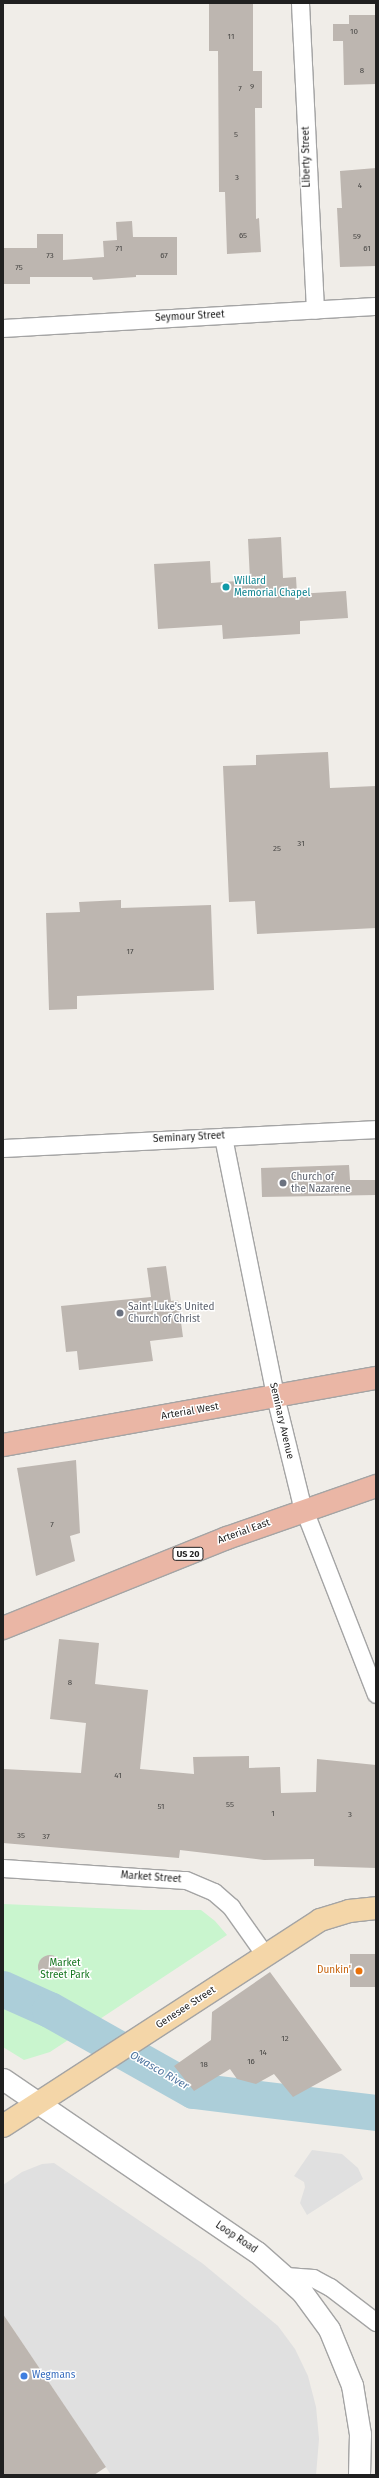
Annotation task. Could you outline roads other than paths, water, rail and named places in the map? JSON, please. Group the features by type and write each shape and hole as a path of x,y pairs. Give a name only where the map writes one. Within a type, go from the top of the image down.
{"highway":[{"name":"Arterial West","path":"3,1445 376,1378"},
{"name":"Arterial East","path":"3,1628 220,1541 376,1486"}],"main road":[{"name":"Genesee Street","path":"3,2126 320,1920 349,1911 376,1908"}],"street":[{"name":"Liberty Street","path":"300,3 315,310"},
{"name":"Seymour Street","path":"3,328 376,306"},
{"name":"Seminary Street","path":"3,1148 376,1129"},
{"name":"Seminary Avenue","path":"223,1137 275,1396 301,1502 376,1694"},
{"name":"Market Street","path":"3,1868 186,1880 214,1892 231,1907 265,1955"},
{"name":"Loop Road","path":"3,2079 257,2252 286,2276 314,2307 338,2345 356,2404 360,2434 359,2475"},
{"path":"286,2276 313,2278 330,2287 376,2322"}],"waterway":[{"name":"Owasco River","path":"3,1989 50,2010 194,2091 376,2113"}],"place":[{"name":"Willard Memorial Chapel","path":"226,587"},
{"name":"Church of the Nazarene","path":"283,1183"},
{"name":"Saint Luke's United Church of Christ","path":"120,1313"},
{"name":"Dunkin'","path":"359,1971"},
{"name":"Wegmans","path":"24,2376"}],"park label":[{"name":"Market Street Park","path":"65,1968"}]}
